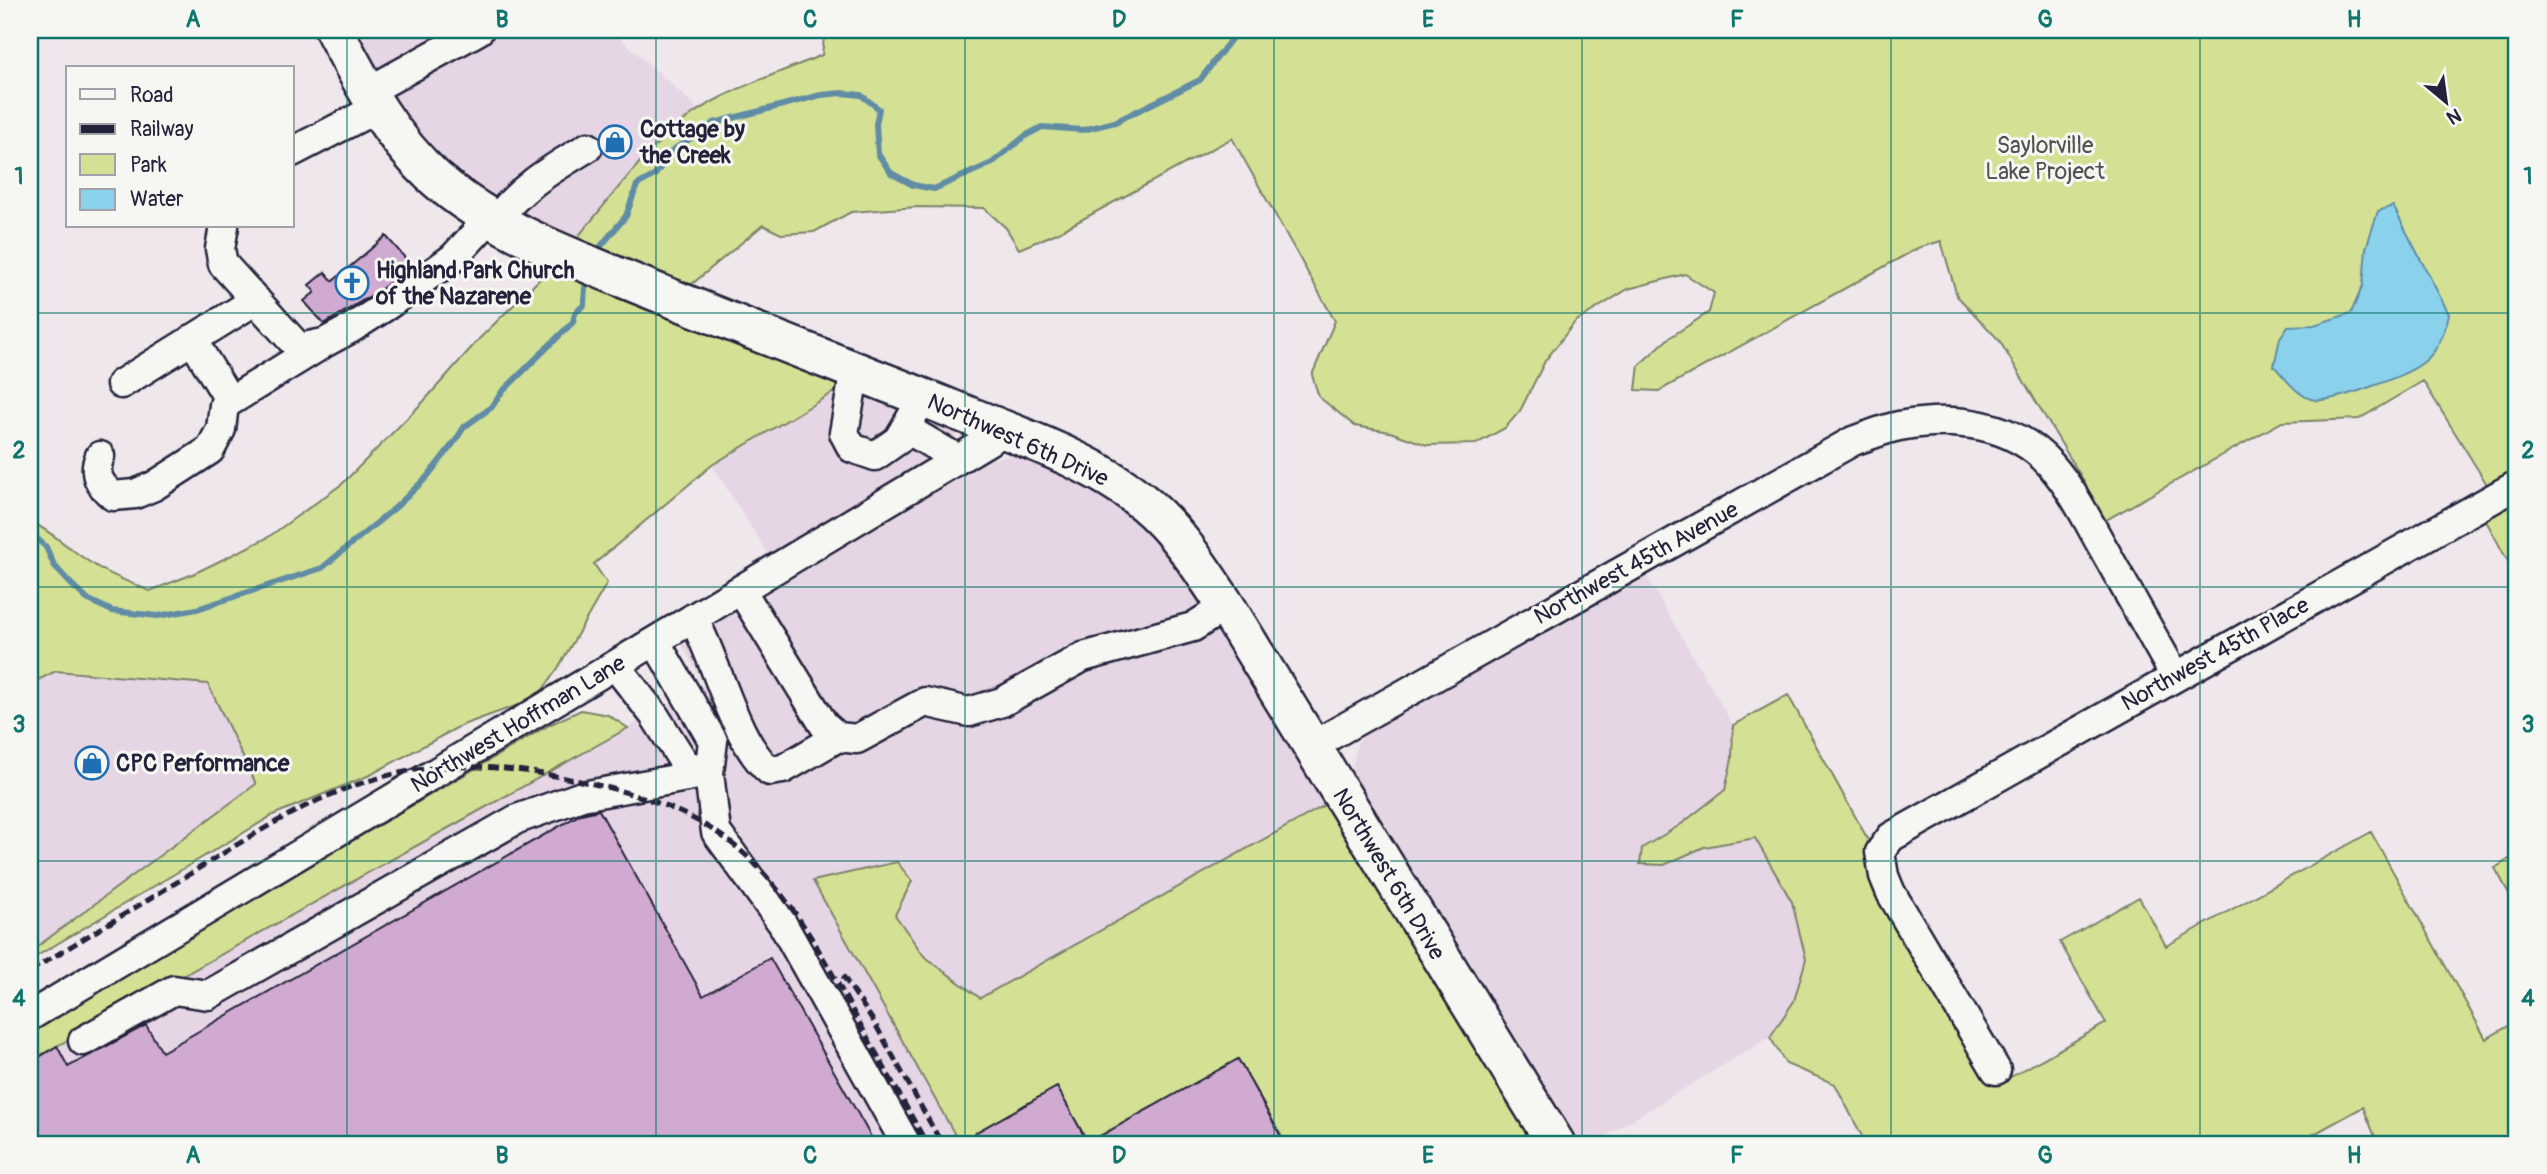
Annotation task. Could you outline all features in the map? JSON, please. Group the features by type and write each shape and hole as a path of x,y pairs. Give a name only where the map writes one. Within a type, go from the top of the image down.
{"main road":[{"name":"Northwest 6th Drive","path":"334,30 372,100 424,167 452,192 493,219 587,264 855,370 914,413 1005,431 1103,475 1145,503 1167,524 1203,570 1556,1144"}],"street":[{"path":"294,151 479,30"},
{"path":"100,456 96,464 97,476 102,486 113,496 135,494 153,486 210,450 221,429 224,405 360,323 453,258 514,196 537,177 587,147"},
{"path":"224,228 220,249 223,264 299,348 324,343"},
{"path":"121,384 256,300"},
{"path":"192,339 230,401"},
{"path":"855,370 844,433 852,448 875,456 898,440 914,413 958,459"},
{"name":"Northwest 45th Avenue","path":"1312,746 1853,441 1898,426 1945,421 1973,423 2002,431 2019,440 2050,464 2073,494 2175,676"},
{"name":"Northwest Hoffman Lane","path":"30,1016 1005,431"},
{"name":"Northwest 45th Place","path":"1996,1070 1891,892 1884,876 1880,852 1891,837 2517,485"},
{"path":"741,590 824,725 838,737"},
{"path":"693,618 705,640 733,713 760,763 770,771 783,769 838,737 857,738 925,702 969,712 1002,702 1083,657 1193,627 1226,606"},
{"path":"654,641 713,741 709,773 716,832 782,923 906,1144"},
{"path":"615,665 654,715 685,764 709,773"},
{"path":"83,1041 174,990 208,995 517,819 582,796 709,773"}],"shaded area":[{"path":"334,30 611,30 714,123 601,246 484,215"},
{"path":"854,380 943,419 956,432 955,444 772,560 712,465"},
{"path":"1024,454 1059,466 1162,532 1334,800 980,999 924,956 895,915 912,881 897,862 814,881 975,1133 1057,1087 1088,1142 1238,1059 1286,1144 30,1144 30,1061 704,685 680,641 990,459"},
{"path":"1646,576 1733,725 1732,759 1725,790 1680,825 1643,848 1664,865 1704,847 1755,838 1792,902 1806,959 1794,1001 1770,1037 1592,1144 1574,1144 1361,795 1352,769 1358,741 1380,722"},
{"path":"56,671 208,684 256,784 30,952 30,684"}],"green space":[{"name":"Saylorville Lake Project","path":"820,30 2517,30 2517,476 2491,491 2423,381 2359,419 2282,422 2104,521 2082,478 1999,340 1957,296 1941,241 1918,248 1659,391 1636,390 1639,365 1669,338 1709,312 1714,293 1685,274 1628,289 1575,322 1545,361 1520,411 1505,428 1476,444 1427,445 1390,432 1355,426 1319,397 1312,375 1335,321 1232,138 1057,233 1019,249 1006,228 984,208 917,207 851,212 814,232 781,234 763,225 686,289 575,240 644,158 674,128 721,97 822,55 824,37"},
{"path":"556,263 854,380 712,465 594,564 607,583 558,668 537,698 460,726 370,775 275,814 30,960 30,952 256,784 208,684 56,671 30,684 30,521 100,569 150,591 193,574 267,538 342,484 424,401 479,339"},
{"path":"2517,501 2517,578 2485,519"},
{"path":"1788,695 1897,892 2009,1078 2106,1023 2060,942 2139,897 2166,946 2371,832 2486,1039 2517,1021 2517,1144 2378,1144 2363,1107 2296,1144 1866,1144 1835,1084 1786,1064 1770,1037 1794,1001 1806,959 1792,902 1755,838 1704,847 1664,865 1640,864 1642,848 1680,825 1725,790 1732,759 1733,725"},
{"path":"581,710 608,715 628,728 30,1061 30,1030 551,724"},
{"path":"1334,800 1541,1144 1286,1144 1238,1059 1088,1142 1057,1087 959,1142 813,881 897,862 912,881 895,915 924,956 980,998"},
{"path":"2517,854 2517,908 2495,868"}],"water":[{"path":"2393,206 2449,314 2443,335 2427,359 2400,375 2325,400 2303,396 2274,366 2280,338 2288,326 2314,325 2351,313 2363,285 2366,248 2378,211"}],"building":[{"name":"Highland Park Church of the Nazarene","path":"386,236 412,266 380,290 324,324 304,301 315,292 309,285 325,272 333,281"},
{"path":"599,810 703,996 770,958 875,1144 30,1144 30,1089 39,1083 30,1063 57,1046 68,1067 146,1025 162,1052 581,814"},
{"path":"1238,1059 1283,1140 1275,1144 981,1144 975,1133 1057,1087 1088,1143"}],"waterway":[{"path":"601,246 626,216 637,185 655,175 673,150 714,123 821,95 861,95 879,109 876,124 878,154 891,173 913,185 934,189 992,163 1025,136 1042,127 1083,130 1115,122 1200,80 1238,30"},
{"path":"30,532 46,547 54,565 68,581 87,599 112,611 158,616 197,609 322,568 396,507 427,477 464,427 492,407 501,393 573,322 575,313 584,305 585,287"}],"railway":[{"path":"30,971 265,828 349,788 378,778 431,768 499,768 567,778 635,795 678,812 719,834 755,864 785,899 810,936 927,1144"},
{"path":"843,976 874,1022 942,1144"}],"place":[{"name":"Cottage by the Creek","path":"615,142"},
{"name":"Highland Park Church of the Nazarene","path":"352,283"},
{"name":"CPC Performance","path":"92,763"}]}
